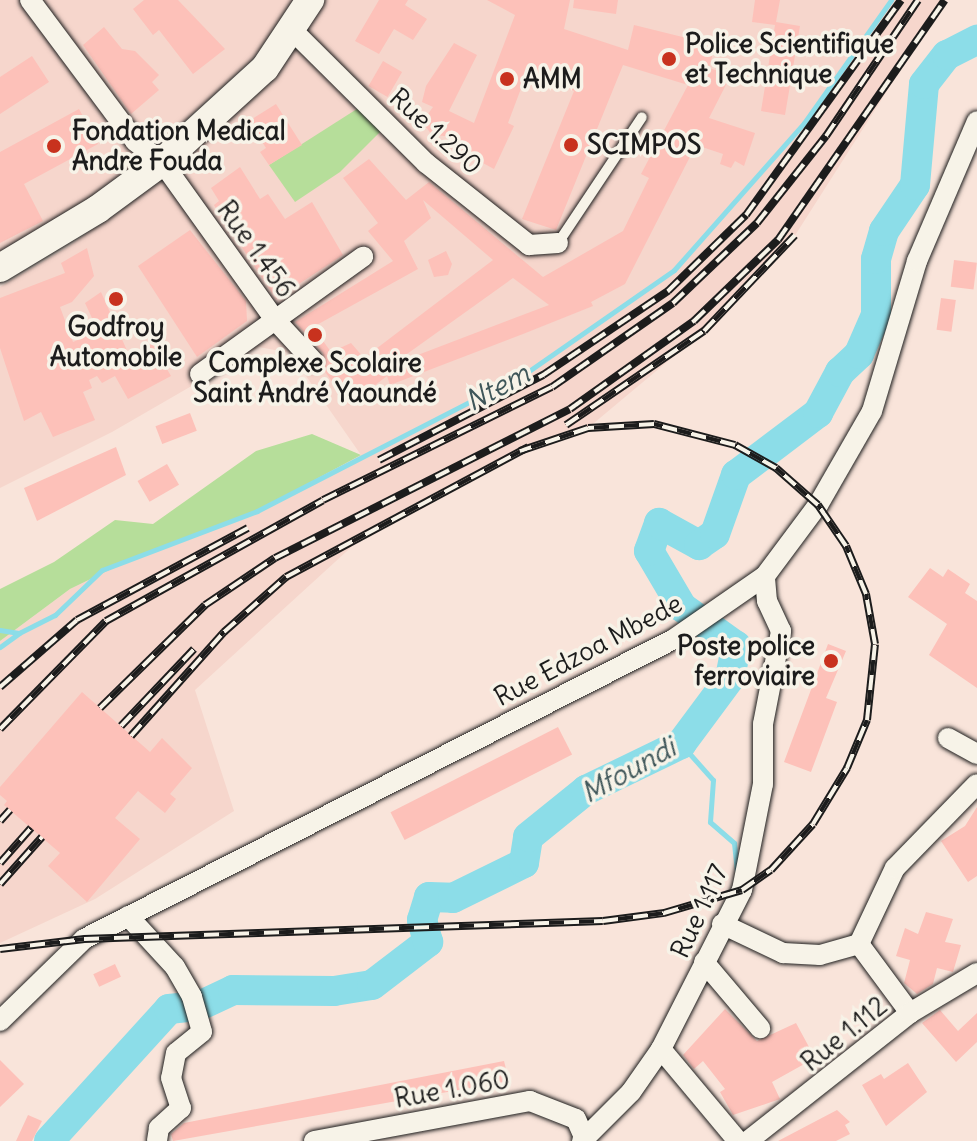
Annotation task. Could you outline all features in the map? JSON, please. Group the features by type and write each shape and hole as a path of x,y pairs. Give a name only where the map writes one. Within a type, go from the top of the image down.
{"main road":[{"path":"0,268 98,209 162,162 265,68 310,0"}],"street":[{"name":"Rue 1.456","path":"30,0 135,141 162,162 276,321 313,361"},
{"name":"Rue 1.290","path":"292,30 426,163 529,245 558,243"},
{"name":"Rue Edzoa Mbede","path":"0,1021 84,939 674,639 765,576 818,505 872,411 917,261 977,121"},
{"path":"200,374 363,257"},
{"name":"Rue 1.117","path":"584,1140 631,1092 661,1049 749,868 763,784 763,724 781,631 767,601 765,576"},
{"path":"948,738 977,754"},
{"path":"722,924 783,953 820,955 859,944 895,868 977,784"},
{"path":"128,916 175,967 195,1006 202,1032 176,1053 172,1065 181,1108 159,1128 157,1141"},
{"path":"859,944 910,1013"},
{"path":"704,962 760,1028"},
{"name":"Rue 1.112","path":"748,1141 910,1013 977,973"},
{"path":"661,1049 738,1141"},
{"name":"Rue 1.060","path":"314,1141 530,1101 576,1119 584,1140"}],"lane":[{"path":"558,243 642,117"}],"shaded area":[{"path":"0,0 296,0 252,60 124,176 0,255"},
{"path":"324,0 945,0 787,248 704,331 588,428 520,451 370,530 195,690 234,811 95,899 0,943 0,641 70,589 140,555 257,511 361,455 290,353 259,347 112,432 0,488 0,287 68,247 165,175 284,65"}],"green space":[{"path":"360,107 381,131 340,172 295,202 269,165"},
{"path":"312,434 361,455 257,511 140,555 70,589 0,641 0,589 54,562 115,520 153,524 256,451"}],"building":[{"path":"144,0 178,0 225,49 193,74 159,30 153,35 133,9"},
{"path":"379,0 408,0 405,5 427,19 413,40 394,29 379,54 355,41"},
{"path":"487,0 570,0 564,29 628,50 634,25 715,45 709,68 731,75 709,118 755,133 744,166 735,161 731,168 720,164 723,154 696,145 625,284 591,302 593,306 523,334 390,385 387,376 349,405 323,369 323,353 295,322 393,261 368,231 378,223 343,178 369,159 406,200 429,182 543,277 623,231 649,178 641,174 688,85 623,65 556,230 522,219 574,91 528,70 508,123 514,126 494,169 455,148 460,137 432,135 422,122 433,107 422,102 426,86 454,43 477,55 449,111 474,123 515,15","holes":["423,200 493,260 364,358 351,343 331,352 313,327 418,269 404,241 431,218","513,278 549,305 402,361 400,359"]},
{"path":"574,0 618,0 616,14 573,8"},
{"path":"755,0 780,0 776,22 800,26 785,115 761,111 775,25 752,22"},
{"path":"104,27 122,49 135,51 159,75 152,82 159,90 131,114 83,45"},
{"path":"32,56 49,82 0,114 0,77"},
{"path":"383,61 402,72 388,97 368,86"},
{"path":"276,104 302,145 269,165 260,152 266,148 249,121"},
{"path":"79,109 98,144 24,184 43,221 0,243 0,152"},
{"path":"240,167 260,199 268,194 285,219 312,202 343,255 276,299 214,205 219,201 211,188"},
{"path":"190,230 246,301 247,321 197,357 138,266"},
{"path":"87,248 94,276 72,302 60,307 73,342 98,331 85,303 101,292 129,355 152,343 171,376 128,399 115,376 102,383 97,376 89,380 92,388 83,392 95,420 53,437 41,412 24,421 0,348 0,298 65,273 61,263"},
{"path":"446,251 452,264 448,275 434,277 428,260"},
{"path":"954,260 977,263 974,290 951,287"},
{"path":"941,298 956,300 951,332 937,330"},
{"path":"190,413 197,431 162,444 155,426"},
{"path":"116,447 126,475 37,521 24,488"},
{"path":"167,464 179,485 150,502 138,481"},
{"path":"930,568 943,577 948,569 970,584 965,593 977,601 977,688 929,655 947,624 908,597"},
{"path":"828,644 846,651 826,698 837,702 811,772 784,762"},
{"path":"82,692 150,752 162,738 192,768 170,794 176,799 165,813 138,791 115,818 140,839 87,902 48,866 60,853 4,805 7,801 0,795 0,787"},
{"path":"558,727 572,755 405,840 390,812"},
{"path":"977,807 977,876 968,882 941,841 965,826"},
{"path":"926,912 953,919 945,942 961,945 953,972 937,968 933,984 917,994 904,983 910,960 896,956 905,928 918,934"},
{"path":"115,964 121,977 99,987 93,974"},
{"path":"725,1009 757,1041 796,1023 815,1058 772,1082 780,1099 733,1115 720,1092 725,1089 703,1061 694,1069 683,1055"},
{"path":"940,1010 958,1031 977,1013 977,1042 956,1062 922,1023"},
{"path":"0,1060 24,1084 0,1107"},
{"path":"504,1061 509,1081 173,1141 171,1134 184,1123"},
{"path":"908,1063 927,1092 886,1126 862,1085 881,1074 884,1079"},
{"path":"837,1110 850,1122 845,1125 850,1134 836,1141 778,1141"},
{"path":"28,1115 42,1121 32,1141 16,1141"}],"waterway":[{"name":"Ntem","path":"0,630 19,633 55,615 102,570 257,511 526,373 674,270 804,123 891,0"},
{"name":"Mfoundi","path":"49,1141 169,1009 199,1006 233,990 334,991 372,985 428,942 422,920 429,897 453,898 524,863 528,837 586,790 681,744 730,678 736,646 682,607 649,551 659,523 699,545 715,534 736,475 818,413 840,372 859,354 876,315 876,259 884,231 915,185 924,84 947,55 977,40"},
{"path":"0,647 19,633"},
{"path":"681,744 713,780 710,822 734,843 737,872"}],"railway":[{"path":"379,460 543,375 668,291 746,215 901,0"},
{"path":"0,729 106,621 323,500 552,387 673,303 757,223 826,136 918,0"},
{"path":"100,708 205,605 275,558 570,409 694,321 778,240 945,0"},
{"path":"566,425 704,331 795,235"},
{"path":"0,949 84,939 603,921 664,913 742,890 771,870 813,824 847,768 867,720 875,644 866,594 846,546 818,505 776,468 735,445 654,424 588,428 520,451"},
{"path":"131,736 224,632 286,577 528,447"},
{"path":"0,687 77,620 248,528"},
{"path":"121,726 194,649"},
{"path":"0,821 10,810"},
{"path":"0,863 31,828"},
{"path":"0,884 42,837"}],"place":[{"name":"Police Scientifique et Technique","path":"669,59"},
{"name":"AMM","path":"507,79"},
{"name":"SCIMPOS","path":"571,145"},
{"name":"Fondation Medical Andre Fouda","path":"54,146"},
{"name":"Godfroy Automobile","path":"116,299"},
{"name":"Complexe Scolaire Saint André Yaoundé","path":"315,335"},
{"name":"Poste police ferroviaire","path":"831,661"}]}
